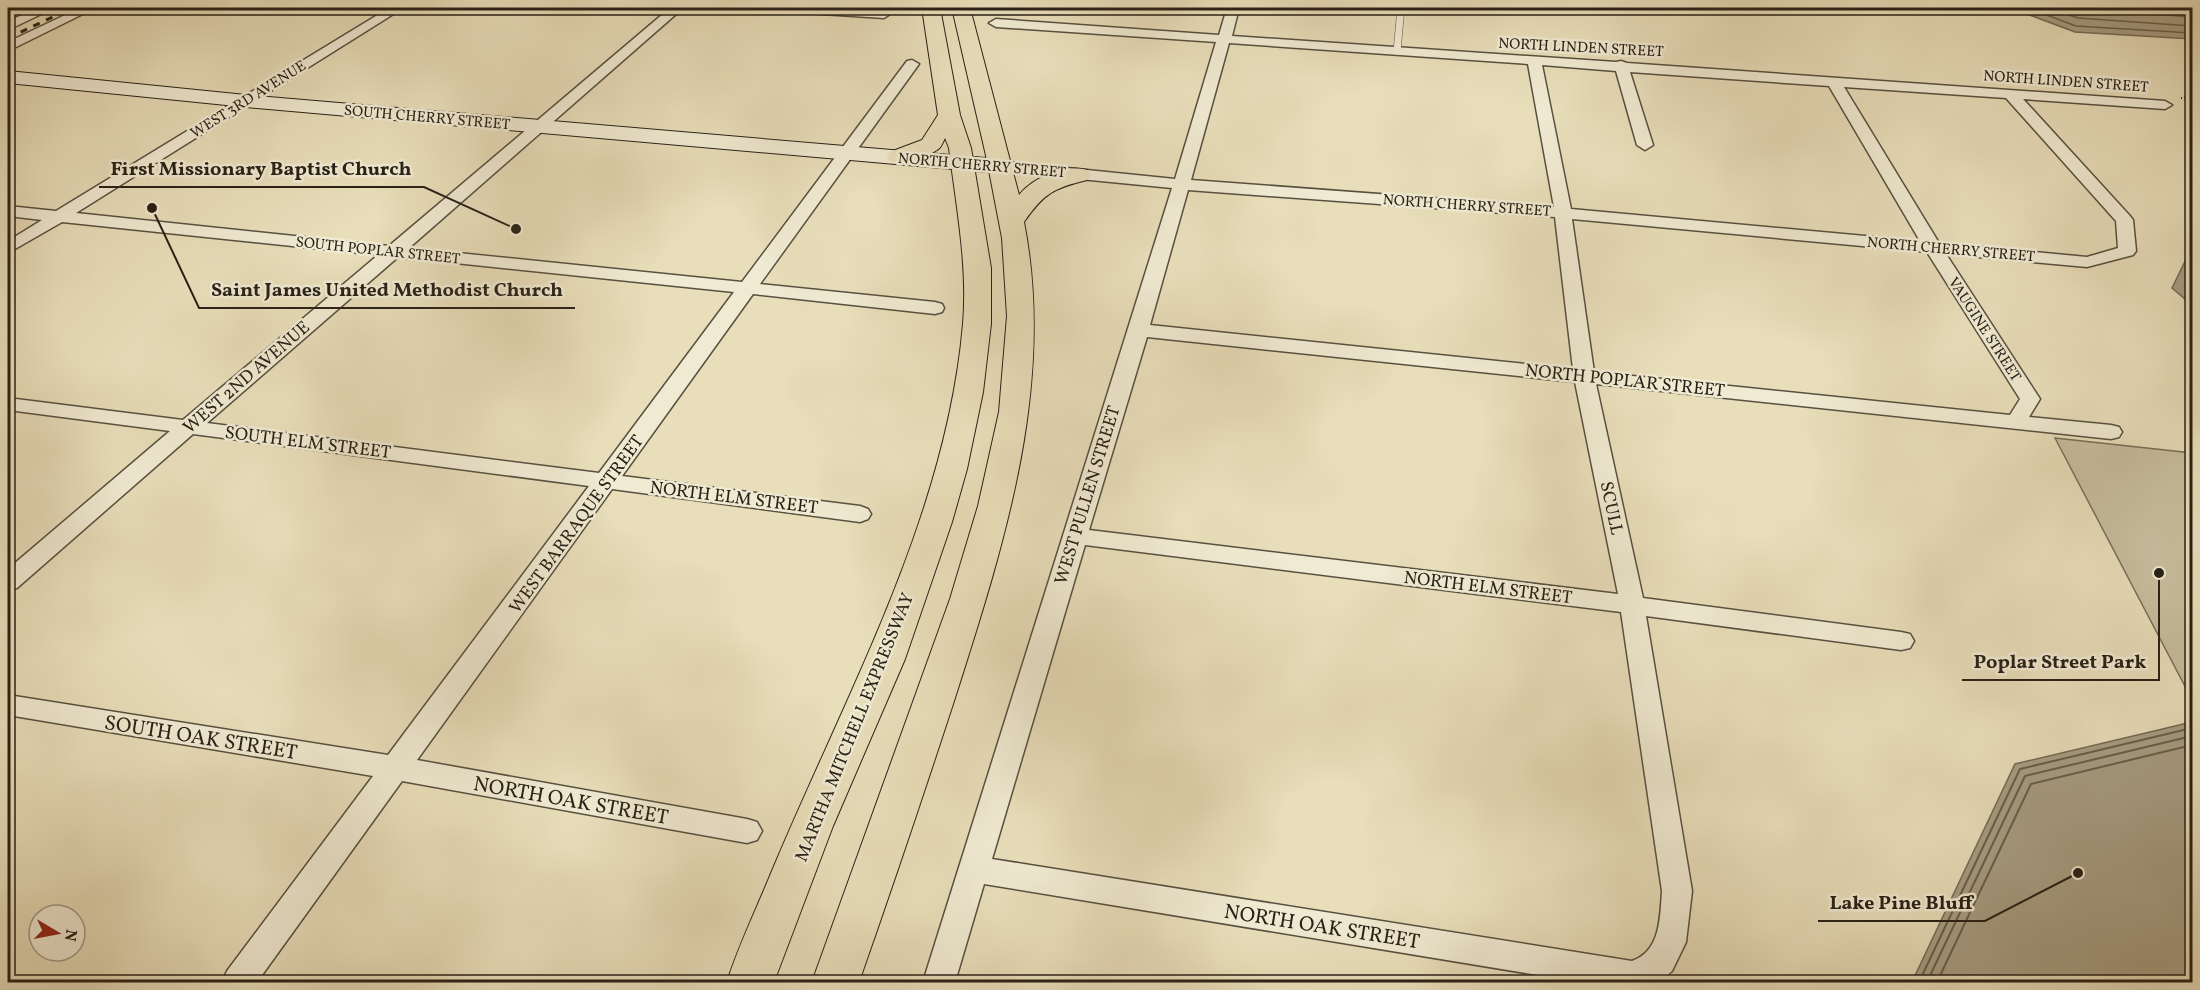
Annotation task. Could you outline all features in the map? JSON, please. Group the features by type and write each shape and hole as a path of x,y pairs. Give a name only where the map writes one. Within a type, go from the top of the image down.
{"highway":[{"name":"MARTHA MITCHELL EXPRESSWAY","path":"750,982 812,826 886,659 935,522 951,469 968,393 977,324 978,268 960,145 949,115 931,8"},
{"path":"835,982 918,748 992,519 1018,378 1021,314 1012,222 961,8"},
{"path":"897,157 930,145 949,115"},
{"path":"1012,222 1027,199 1041,185 1056,179 1079,175"}],"main road":[{"name":"SOUTH CHERRY STREET","path":"8,76 246,101 846,153"},
{"name":"NORTH CHERRY STREET","path":"846,153 998,166"}],"street":[{"path":"8,26 48,8"},
{"path":"8,47 89,8"},
{"name":"WEST 3RD AVENUE","path":"8,248 246,101 391,8"},
{"name":"WEST 2ND AVENUE","path":"8,582 391,251 677,8"},
{"path":"790,8 884,14"},
{"name":"WEST PULLEN STREET","path":"939,982 1138,330 1233,8"},
{"name":"NORTH LINDEN STREET","path":"996,23 1534,62 1621,65 2165,105"},
{"name":"SCULL","path":"1534,62 1563,213 1584,375 1632,605 1677,891 1674,924 1665,954"},
{"name":"WEST BARRAQUE STREET","path":"238,982 912,64"},
{"path":"1621,65 1645,145"},
{"name":"VAUGINE STREET","path":"1833,80 1933,248 2030,399 2015,423"},
{"name":"NORTH CHERRY STREET","path":"998,166 1180,184 1563,213 2087,262 2127,251 2124,220 2009,93"},
{"name":"SOUTH POPLAR STREET","path":"8,211 748,290"},
{"path":"748,290 935,308"},
{"name":"NORTH POPLAR STREET","path":"1138,330 2111,432"},
{"name":"SOUTH ELM STREET","path":"8,404 608,481"},
{"name":"NORTH ELM STREET","path":"608,481 860,514"},
{"name":"NORTH ELM STREET","path":"1074,537 1901,640"},
{"name":"SOUTH OAK STREET","path":"8,705 395,768"},
{"name":"NORTH OAK STREET","path":"395,768 747,831"},
{"name":"NORTH OAK STREET","path":"973,869 1632,976 1654,969 1665,954"}],"lane":[{"path":"1396,51 1401,8"}],"shaded area":[{"path":"2055,438 2192,453 2192,694 2189,694"}],"water":[{"path":"2011,8 2192,8 2192,39 2075,32"},
{"path":"2192,247 2192,305 2172,288"},
{"path":"2192,722 2192,982 1912,982 2015,764"}],"railway":[{"path":"8,38 72,8"}],"place":[{"name":"Saint James United Methodist Church","path":"152,208"},
{"name":"First Missionary Baptist Church","path":"516,229"},
{"name":"Poplar Street Park","path":"2159,573"},
{"name":"Lake Pine Bluff","path":"2078,873"}]}
